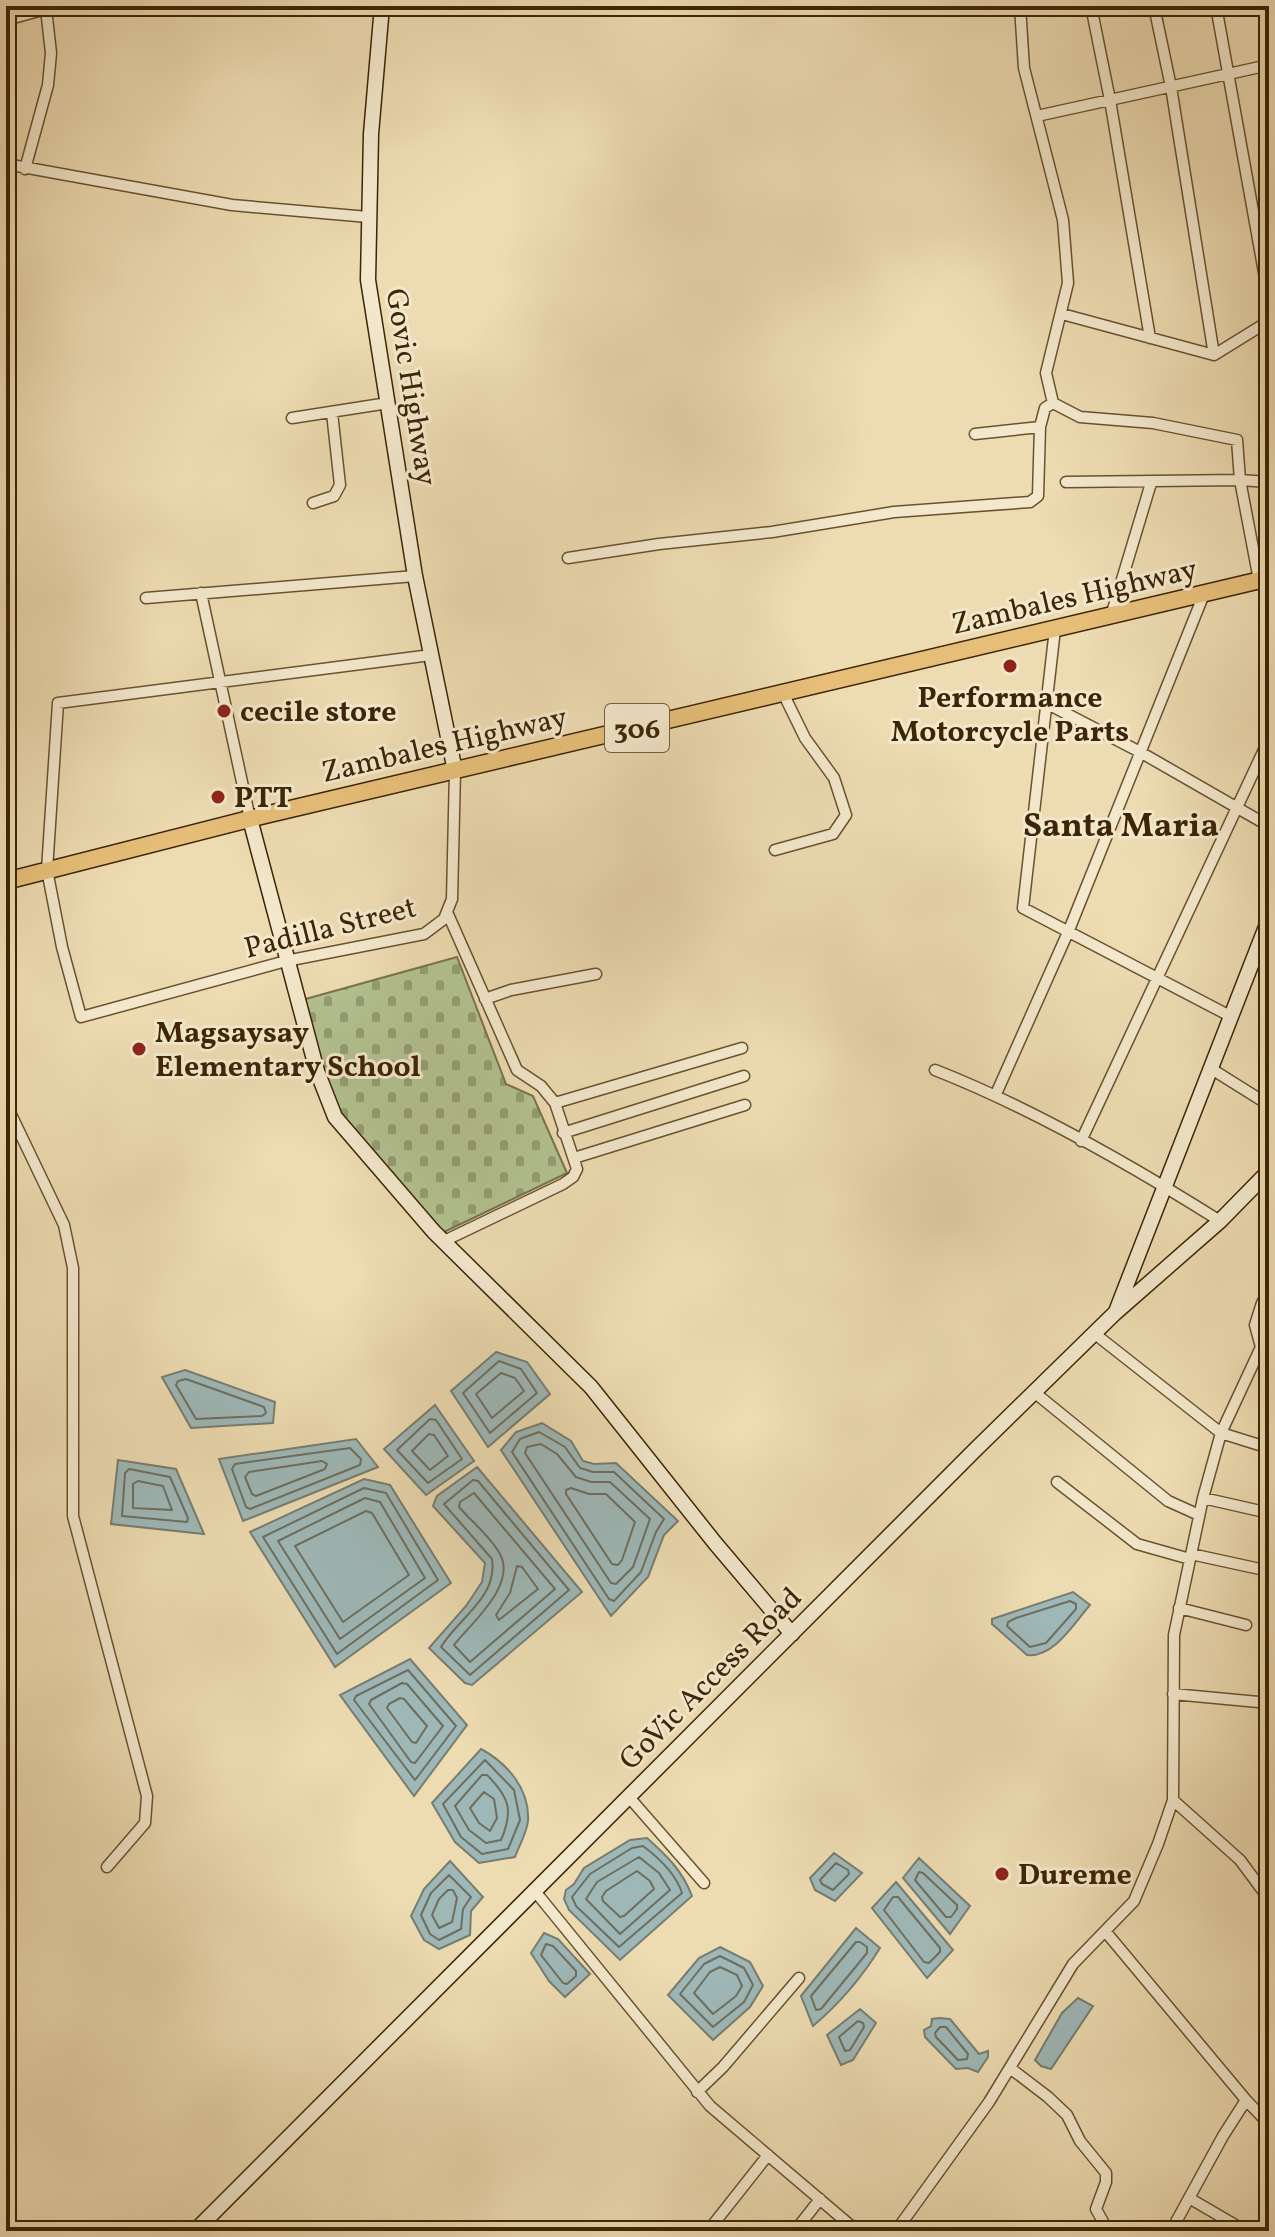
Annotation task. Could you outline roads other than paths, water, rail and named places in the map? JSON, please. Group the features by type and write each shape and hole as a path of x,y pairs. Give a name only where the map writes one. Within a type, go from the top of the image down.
{"main road":[{"name":"Govic Highway","path":"382,6 371,134 368,280 415,576 455,771"},
{"name":"Zambales Highway","path":"6,881 250,819 1264,579"},
{"path":"250,819 317,1071 335,1117 444,1241 591,1387 792,1634"},
{"path":"1115,1313 1268,925"},
{"name":"GoVic Access Road","path":"195,2231 1034,1392 1115,1313 1220,1221 1269,1171"}],"street":[{"path":"6,20 46,9 128,6"},
{"path":"1020,6 1024,68 1063,220 1068,283 1046,373 1053,403 1080,417 1153,423 1237,440 1240,480 1264,579"},
{"path":"1091,6 1150,338"},
{"path":"1154,6 1171,87 1214,355"},
{"path":"1216,6 1269,300"},
{"path":"25,169 48,85 51,53 46,9"},
{"path":"1037,116 1269,65"},
{"path":"6,164 232,205 368,217"},
{"path":"1062,314 1214,355 1269,321"},
{"path":"292,418 388,403"},
{"path":"568,558 772,532 894,512 1030,502 1038,496 1040,427 1045,408 1053,403"},
{"path":"313,503 334,496 340,485 332,413"},
{"path":"975,434 1040,427"},
{"path":"1066,482 1269,482"},
{"path":"1111,616 1151,483"},
{"path":"146,598 415,576"},
{"path":"201,593 250,819"},
{"path":"996,1094 1069,930 1204,594"},
{"path":"1055,629 1023,908 1230,1016"},
{"path":"47,870 58,703 431,655"},
{"path":"775,850 833,834 846,815 834,778 805,738 783,693"},
{"path":"1046,703 1140,752 1269,826"},
{"path":"1081,1141 1269,739"},
{"name":"Padilla Street","path":"47,870 62,947 81,1017 286,961 424,934 444,919 452,899 455,771"},
{"path":"444,1241 573,1177 577,1169 555,1103 541,1086 517,1070 447,912"},
{"path":"485,999 511,990 596,974"},
{"path":"555,1103 742,1048"},
{"path":"1210,1068 1269,1105"},
{"path":"935,1070 996,1094 1165,1186 1220,1221"},
{"path":"563,1133 744,1076"},
{"path":"6,1104 64,1225 73,1268 73,1516 147,1796 145,1823 107,1867"},
{"path":"574,1158 745,1105"},
{"path":"896,2231 989,2102 1073,1964 1134,1901 1158,1844 1173,1800 1174,1635 1179,1608 1221,1433 1261,1347 1255,1325 1269,1291"},
{"path":"1095,1334 1221,1433 1269,1448"},
{"path":"1034,1392 1168,1501 1199,1515"},
{"path":"1057,1482 1137,1544 1269,1571"},
{"path":"1203,1498 1269,1513"},
{"path":"1179,1608 1246,1625"},
{"path":"1173,1694 1269,1703"},
{"path":"628,1796 704,1883"},
{"path":"1173,1800 1240,1860 1269,1899"},
{"path":"534,1890 697,2092 857,2231"},
{"path":"1105,1931 1269,2124"},
{"path":"697,2092 723,2067 799,1978"},
{"path":"1010,2068 1067,2115 1080,2141 1106,2173 1106,2182 1096,2209 1108,2231"},
{"path":"1171,2231 1246,2100"},
{"path":"708,2231 768,2155"},
{"path":"1189,2198 1237,2226"},
{"path":"795,2231 820,2199"}],"water":[{"path":"496,1352 527,1362 550,1394 488,1447 451,1391"},
{"path":"185,1370 275,1402 273,1423 191,1428 162,1377"},
{"path":"435,1405 474,1461 426,1495 384,1449"},
{"path":"542,1423 571,1441 583,1461 616,1463 678,1521 664,1535 648,1577 611,1616 501,1450 516,1432"},
{"path":"356,1439 378,1467 243,1521 219,1459"},
{"path":"118,1460 176,1469 204,1534 111,1524"},
{"path":"477,1467 582,1592 472,1685 465,1683 429,1648 466,1606 482,1582 485,1563 433,1506 437,1496"},
{"path":"364,1479 390,1485 451,1583 335,1667 250,1532"},
{"path":"1073,1592 1090,1605 1063,1638 1046,1651 1027,1655 992,1624 992,1619"},
{"path":"410,1659 467,1725 414,1796 340,1695"},
{"path":"481,1749 500,1762 515,1778 525,1798 528,1821 515,1857 479,1863 455,1842 432,1803"},
{"path":"647,1838 684,1878 692,1896 620,1960 569,1910 564,1899 566,1890 584,1868 630,1840"},
{"path":"834,1853 862,1873 835,1901 815,1890 810,1878"},
{"path":"919,1858 970,1906 950,1934 903,1878"},
{"path":"450,1861 483,1897 471,1911 470,1935 439,1949 424,1940 411,1916 424,1889"},
{"path":"896,1882 953,1950 927,1978 872,1908"},
{"path":"856,1928 880,1948 850,1990 813,2026 801,1996"},
{"path":"544,1933 558,1939 590,1974 565,1997 549,1981 531,1953"},
{"path":"720,1947 750,1962 763,1986 750,2007 713,2040 668,1995 699,1958"},
{"path":"1078,1998 1093,2006 1051,2069 1041,2066 1035,2060 1062,2013"},
{"path":"860,2009 876,2023 853,2060 841,2065 827,2035"},
{"path":"932,2019 950,2019 979,2054 988,2051 988,2057 978,2072 968,2068 956,2069 925,2037 924,2030 931,2026"}],"place":[{"name":"Performance Motorcycle Parts","path":"1010,666"},
{"name":"cecile store","path":"224,711"},
{"name":"PTT","path":"218,797"},
{"name":"Magsaysay Elementary School","path":"139,1049"},
{"name":"Dureme","path":"1002,1874"}],"district":[{"name":"Santa Maria","path":"1121,824"}]}
